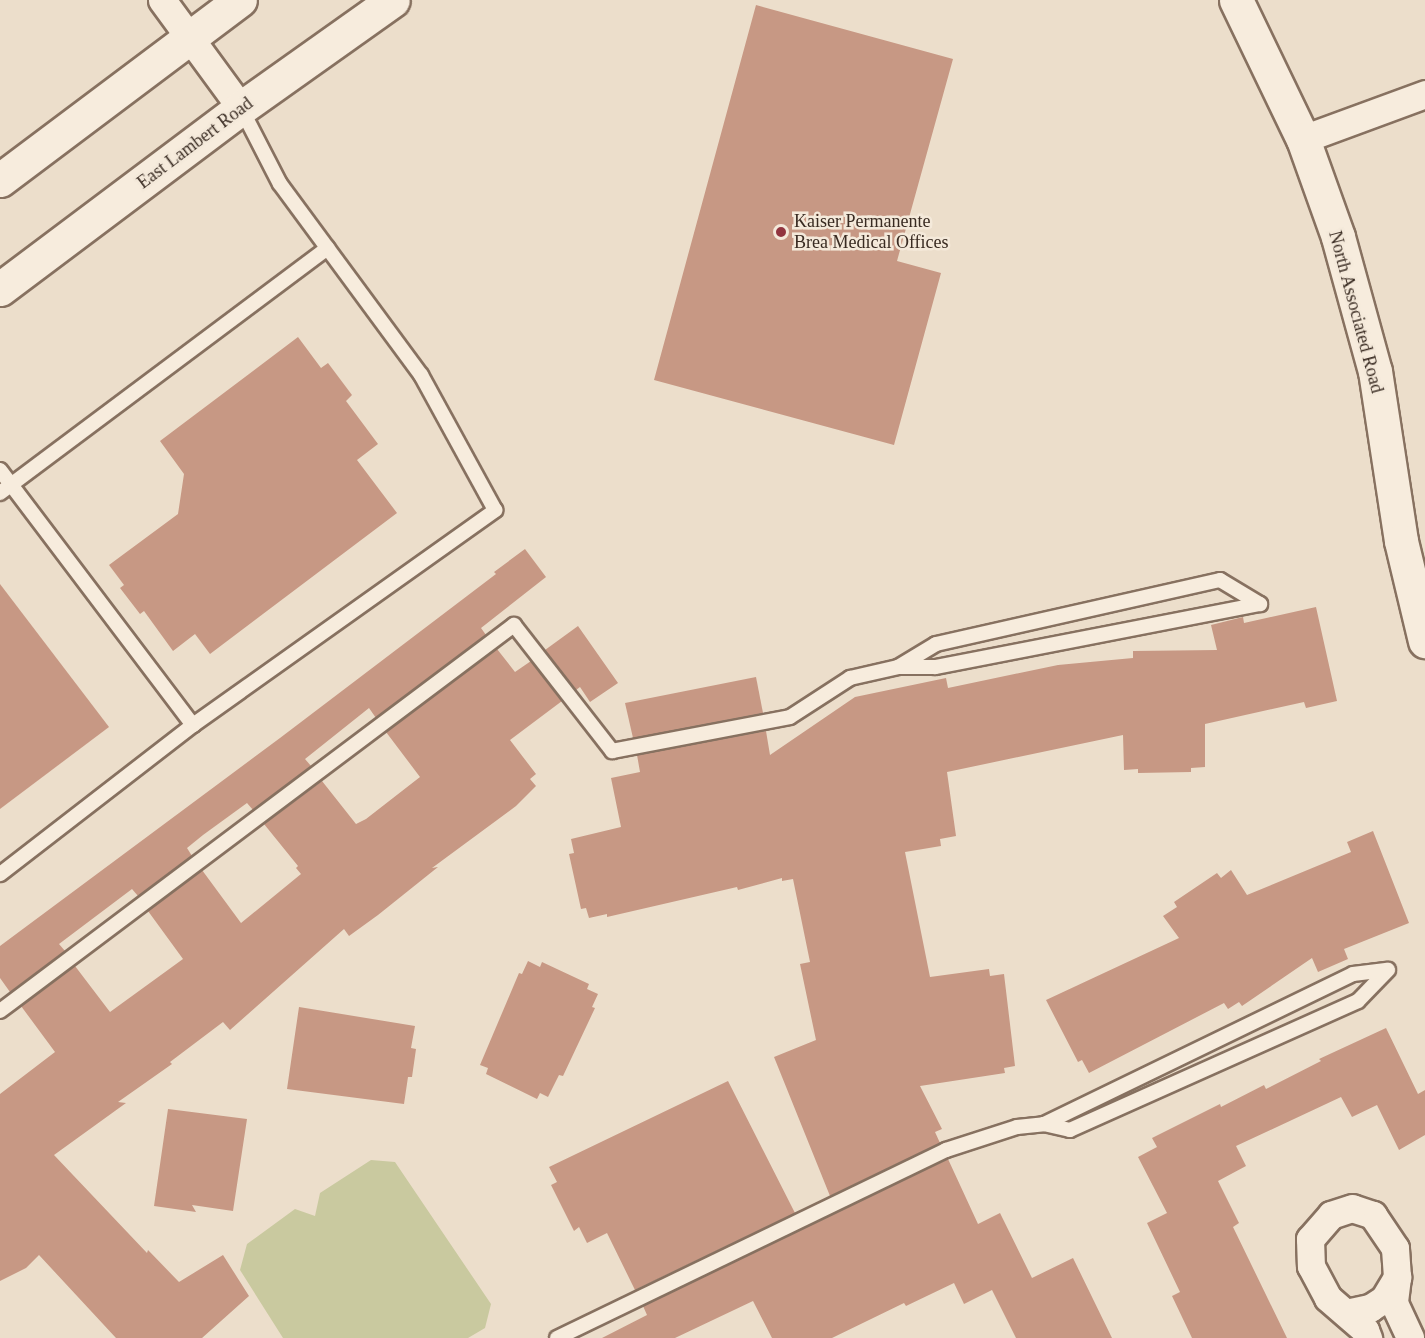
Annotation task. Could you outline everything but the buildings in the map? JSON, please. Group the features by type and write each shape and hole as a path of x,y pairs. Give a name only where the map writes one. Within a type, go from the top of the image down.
{"main road":[{"path":"0,180 189,36 240,0"},
{"name":"East Lambert Road","path":"0,289 241,108 393,0"},
{"name":"North Associated Road","path":"1236,0 1303,139 1338,237 1375,371 1401,541 1425,641"}],"street":[{"path":"162,0 241,108"},
{"path":"1303,139 1425,94"},
{"path":"1368,1338 1365,1330 1328,1298 1311,1266 1310,1239 1331,1215 1352,1208 1373,1215 1395,1248 1397,1277 1394,1303 1410,1338"},
{"path":"1346,1313 1370,1308 1384,1299 1397,1277"}],"lane":[{"path":"0,874 193,725 495,510 421,375 280,184 241,108"},
{"path":"6,489 328,248"},
{"path":"0,471 6,489 193,725"},
{"path":"0,1011 514,624 612,751 790,717 850,678 898,668 935,667 1260,604 1220,580 936,644 898,668"},
{"path":"557,1338 946,1150 1017,1127 1044,1124 1070,1130 1358,1001 1389,969 1353,974 1044,1124"}],"green space":[{"path":"371,1160 395,1162 491,1304 485,1328 468,1338 283,1338 240,1270 247,1244 295,1209 315,1216 320,1193"}],"place":[{"name":"Kaiser Permanente Brea Medical Offices","path":"781,232"}]}
